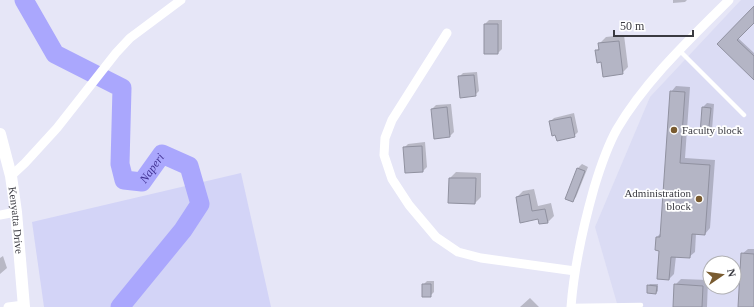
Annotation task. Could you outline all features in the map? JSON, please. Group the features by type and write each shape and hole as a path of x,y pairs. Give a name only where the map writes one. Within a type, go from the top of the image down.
{"main road":[{"name":"Kenyatta Drive","path":"0,134 11,176 16,212 24,306"}],"street":[{"path":"11,176 57,128 130,38 181,0"},
{"path":"571,306 575,270 587,213 602,163 617,129 641,94 679,50 729,0"},
{"path":"447,33 392,120 385,138 384,155 392,178 409,205 436,237 458,252 481,258 575,270"},
{"path":"0,215 16,212"},
{"path":"8,307 24,306"}],"lane":[{"path":"679,50 744,114"},
{"path":"571,306 641,305"}],"shaded area":[{"path":"741,0 754,0 754,307 618,307 595,227 650,97"},
{"path":"241,173 271,307 44,307 32,222"}],"building":[{"path":"754,6 754,23 737,40 754,56 754,80 717,44"},
{"path":"484,24 498,24 498,54 484,54"},
{"path":"619,41 623,74 603,77 601,62 597,63 595,50 599,50 598,43"},
{"path":"474,75 476,96 460,98 458,76"},
{"path":"670,91 685,92 680,163 710,165 705,235 692,234 690,258 671,257 669,280 657,279 659,251 655,250 656,237 660,237"},
{"path":"447,107 450,137 434,139 431,109"},
{"path":"702,107 711,108 708,135 700,134"},
{"path":"571,117 575,137 557,141 555,135 552,136 549,121"},
{"path":"422,146 423,172 405,173 403,147"},
{"path":"577,168 585,171 573,202 565,199"},
{"path":"449,178 476,178 475,204 448,203"},
{"path":"529,194 532,211 545,209 548,223 539,224 538,219 520,223 516,197"},
{"path":"741,253 754,254 754,307 738,307 739,295 742,295"},
{"path":"422,284 431,284 431,297 422,297"},
{"path":"674,284 702,286 702,307 673,307"},
{"path":"647,285 657,286 656,294 647,293"}],"waterway":[{"name":"Naperi","path":"24,0 55,54 122,88 120,164 124,180 142,182 162,154 189,166 200,204 183,230 120,307"}],"place":[{"name":"Faculty block","path":"674,130"},
{"name":"Administration block","path":"699,199"}]}
